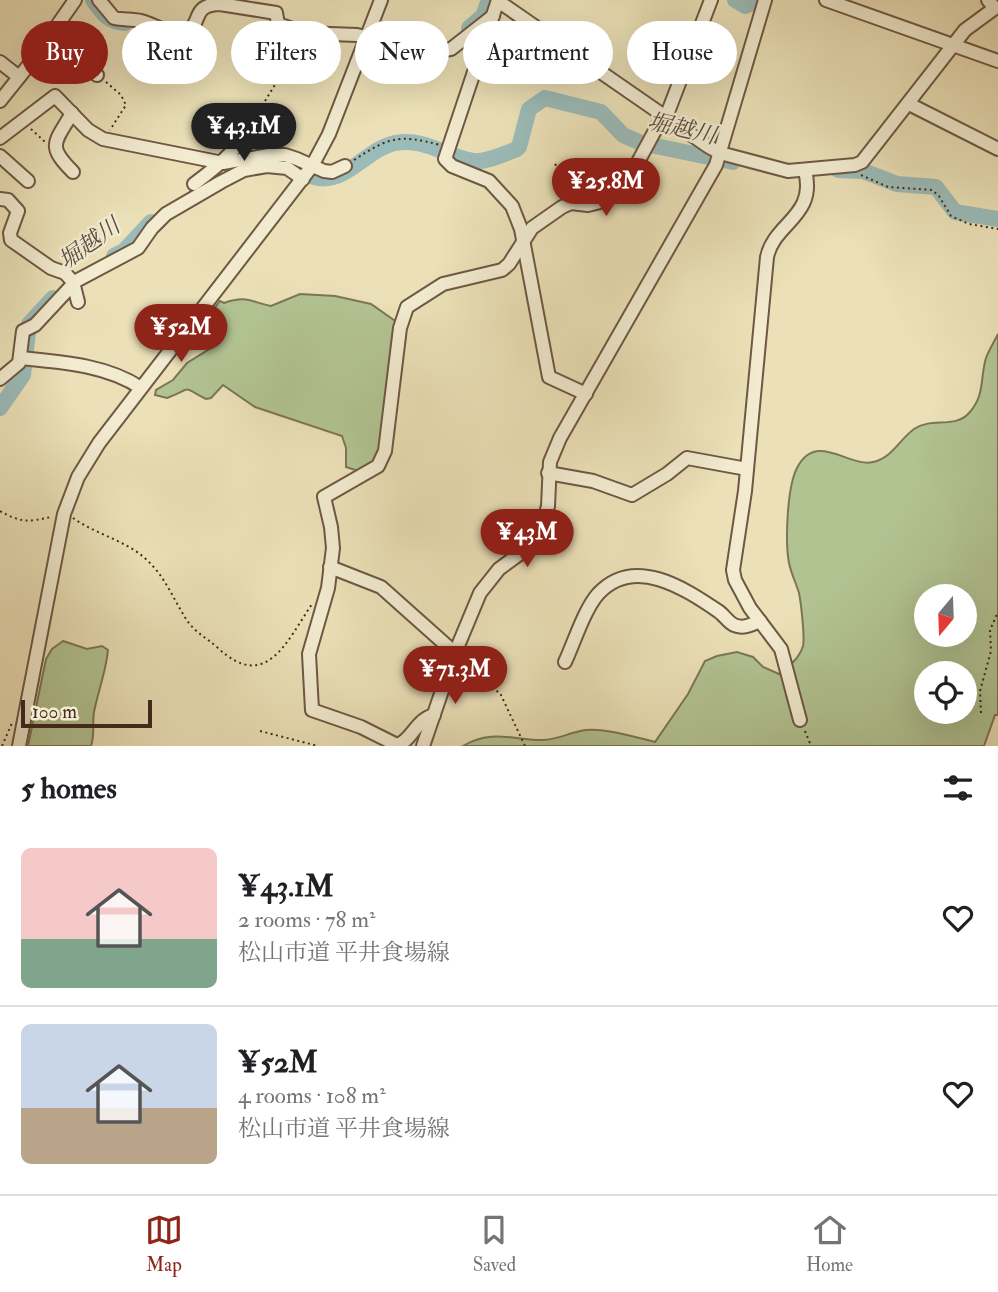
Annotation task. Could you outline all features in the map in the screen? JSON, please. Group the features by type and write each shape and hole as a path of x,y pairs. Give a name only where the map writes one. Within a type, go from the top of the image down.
{"street":[{"path":"61,21 75,0"},
{"path":"99,0 114,18 142,21 164,31 188,30 199,12 212,4 276,13 280,21"},
{"path":"372,21 381,0"},
{"path":"586,394 549,377 522,229 512,206 497,187 481,176 452,166 445,159 498,0 718,158 805,174 862,162 965,30 995,8 988,0"},
{"path":"434,715 421,721 405,742 397,745 362,727 312,710 309,654 328,588 333,540 324,497 377,466 385,451 400,328 407,307 443,284 502,270 536,224 571,203 588,205 600,202 632,173 664,117 711,0"},
{"path":"423,746 454,656 480,593 499,569 525,550 543,524 548,506 548,473 557,444 718,158 765,0"},
{"path":"827,0 998,61"},
{"path":"449,49 493,16"},
{"path":"0,62 19,77"},
{"path":"19,746 64,514 88,459 312,166 329,134 355,66"},
{"path":"0,101 21,74"},
{"path":"0,138 55,96 89,130 103,139 219,174"},
{"path":"909,104 998,149"},
{"path":"219,174 259,111"},
{"path":"72,113 57,139 55,149 58,157 73,173"},
{"path":"0,379 24,359 28,329 71,281 138,248 166,214 234,162 255,156 277,155 297,159 324,171 332,172 345,166"},
{"path":"0,156 28,181"},
{"path":"194,184 219,174 267,166 287,168 303,179"},
{"path":"800,720 781,649 735,580 733,570 747,469 767,257 771,243 784,230 808,194 805,174"},
{"path":"0,199 8,201 18,211 10,233 11,240 71,281 78,302"},
{"path":"24,359 93,368 125,377 141,388"},
{"path":"548,473 593,481 632,495 667,474 687,458 747,469"},
{"path":"330,567 381,587 454,656"},
{"path":"565,662 593,601 606,588 625,578 639,575 675,585 718,611 734,625 748,627 760,621"}],"path":[{"path":"103,139 126,105 121,95 108,84"},
{"path":"259,111 275,84"},
{"path":"23,121 55,149"},
{"path":"345,166 395,138 412,138 447,150"},
{"path":"555,164 573,186 575,192 571,203"},
{"path":"854,174 896,188 932,190 939,196 951,216 969,224 998,229"},
{"path":"0,511 27,522 64,514 83,526 127,545 148,561 161,576 195,632 226,656 244,665 260,665 280,652 312,603"},
{"path":"981,713 980,691 991,651 990,630 998,612"},
{"path":"454,656 476,678 500,693 525,746"},
{"path":"2,746 10,725 24,715"},
{"path":"800,720 811,746"},
{"path":"260,731 318,746"}],"green space":[{"path":"300,294 335,296 371,304 398,323 378,459 358,471 346,467 346,448 342,436 255,407 223,385 211,398 206,399 190,390 167,398 155,395 156,390 173,380 187,363 219,343 224,332 224,323 213,310 220,301 224,303 244,299 271,306"},
{"path":"998,334 998,715 995,715 984,746 463,746 483,738 548,740 588,730 618,733 655,742 688,694 705,661 737,652 753,657 763,667 779,674 796,658 803,646 800,598 789,563 787,542 789,501 797,468 805,457 823,451 864,462 880,460 914,429 963,418 978,400 986,358"},
{"path":"63,641 87,649 102,646 108,650 94,712 91,746 28,746 46,659 52,649"}],"waterway":[{"path":"93,0 106,16 122,22"},
{"path":"477,21 483,16 489,0"},
{"path":"735,0 745,6 752,0"},
{"name":"堀越川","path":"314,177 325,178 346,172 374,152 395,143 426,145 473,161 494,158 519,147 529,109 545,98 601,112 623,135 641,143 733,162"},
{"name":"堀越川","path":"838,170 863,171 897,184 936,187 955,212 998,219"},
{"name":"堀越川","path":"114,256 124,251 151,222"},
{"name":"堀越川","path":"0,408 23,375 29,324 53,298"}]}
